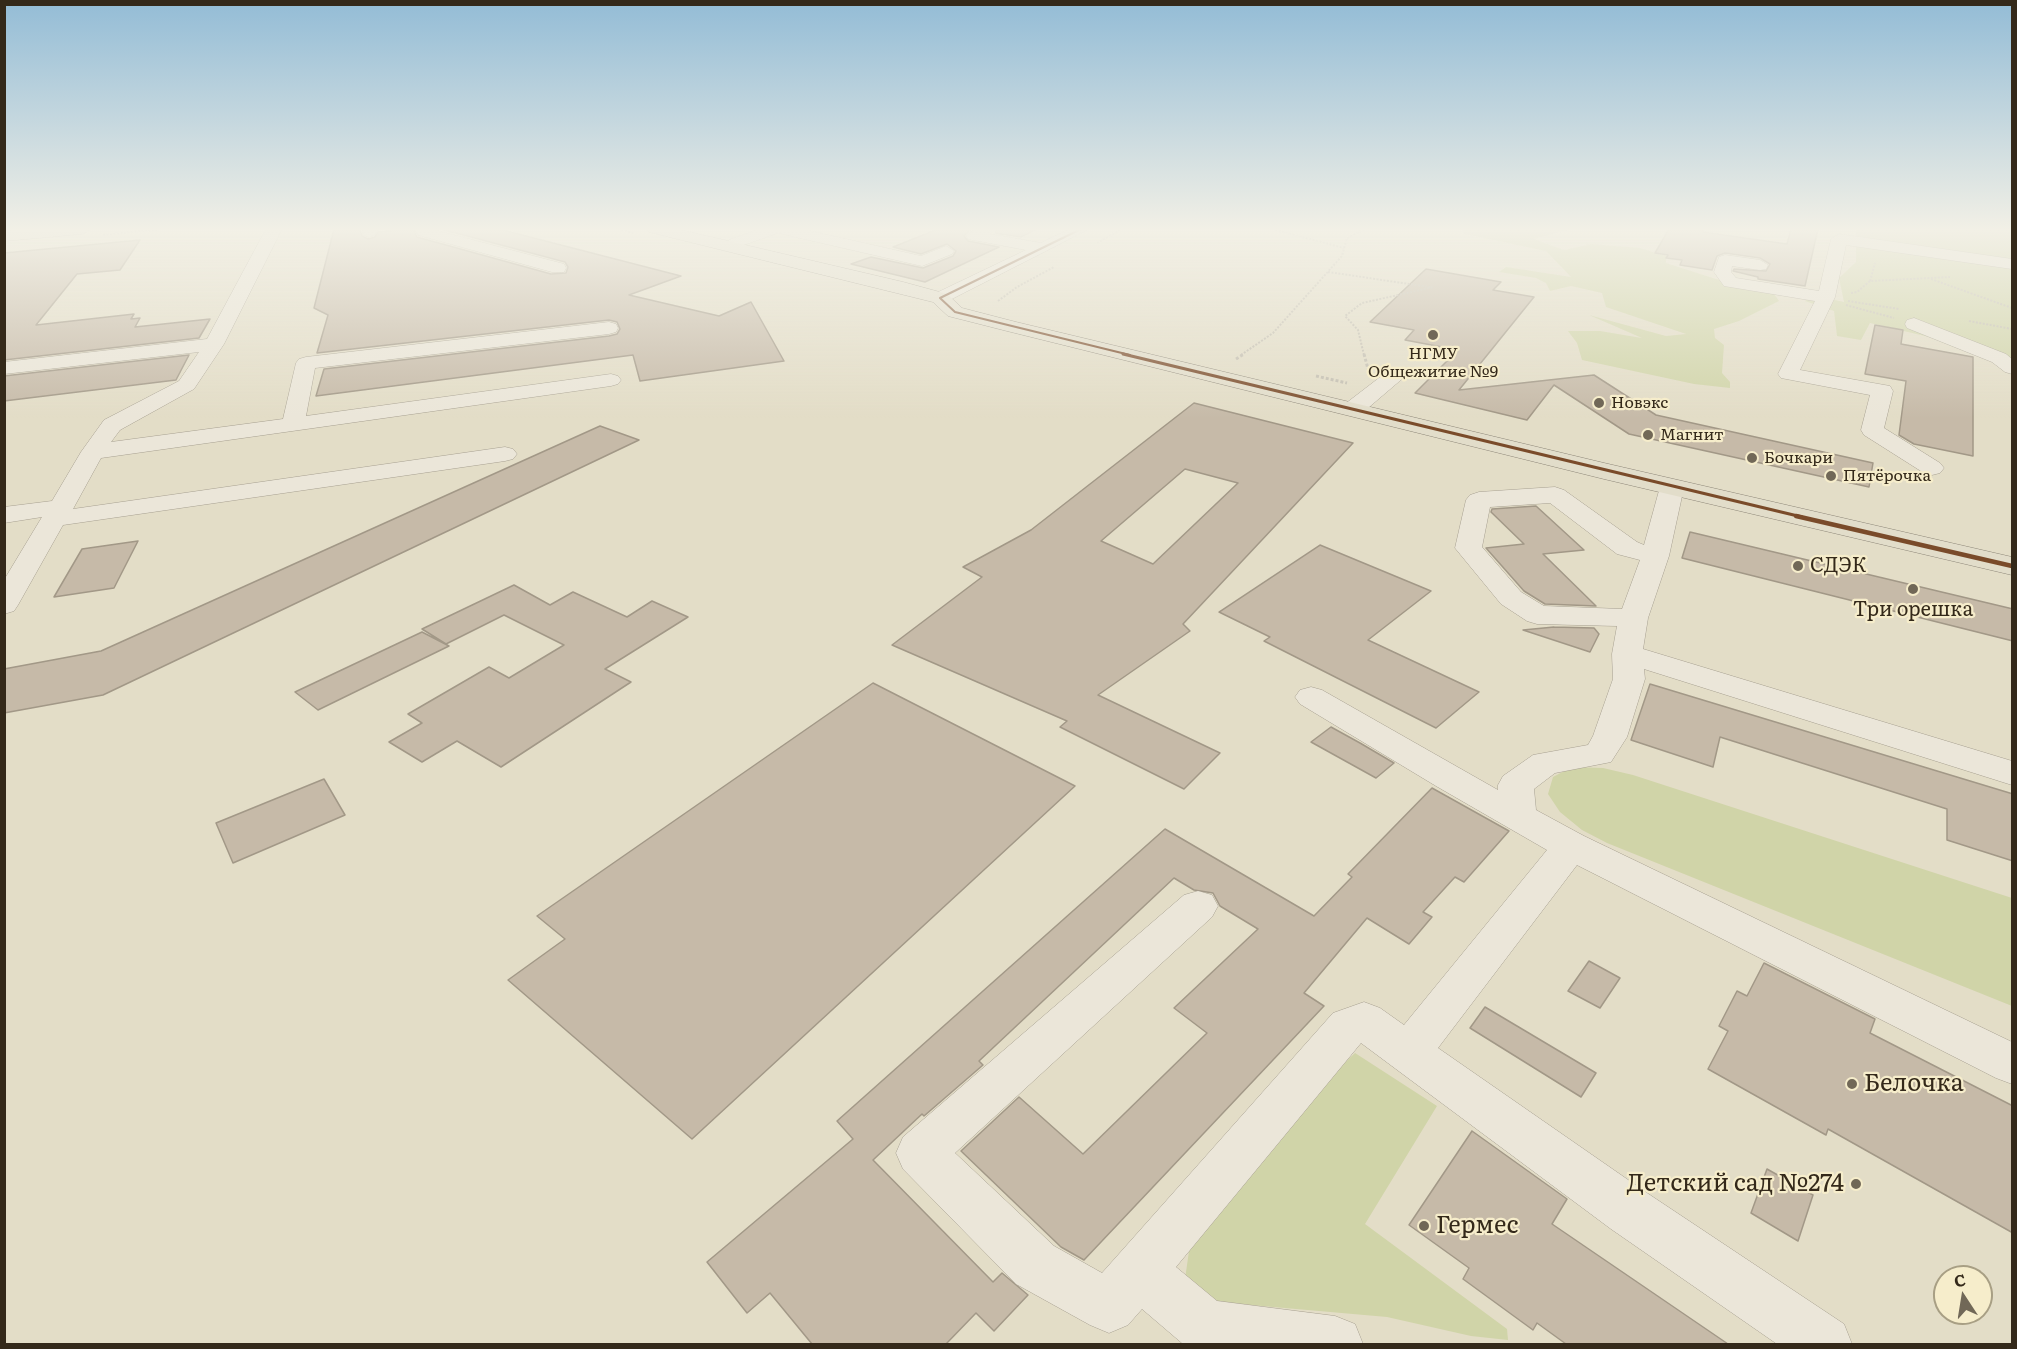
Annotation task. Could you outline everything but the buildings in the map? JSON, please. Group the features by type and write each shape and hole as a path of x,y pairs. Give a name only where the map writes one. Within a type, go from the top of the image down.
{"main road":[{"path":"915,292 940,298 955,312 1672,487 2013,566"}],"street":[{"path":"4,605 111,425 187,385 214,344 241,292"},
{"path":"940,298 952,292"},
{"path":"1790,292 1826,298"},
{"path":"1828,292 1788,374 1882,391 1872,430 1932,468"},
{"path":"1915,326 1999,358 2013,368"},
{"path":"293,423 306,363 609,328"},
{"path":"4,368 214,344"},
{"path":"1353,409 1395,375"},
{"path":"93,452 611,380"},
{"path":"4,515 58,513 505,454"},
{"path":"1518,817 1516,785 1545,763 1599,754 1610,737 1629,679 1627,654 1633,618 1655,555 1672,487"},
{"path":"1633,618 1537,615 1511,598 1468,548 1479,500 1555,495 1627,548 1655,555"},
{"path":"1627,654 2013,773"},
{"path":"1311,697 1572,846 2013,1064"},
{"path":"1408,1053 1572,846"},
{"path":"1198,906 920,1153 1035,1265 1109,1306 1348,1026 1364,1021 1629,1211 1824,1344"},
{"path":"1139,1271 1205,1327 1335,1344"}],"path":[{"path":"1213,375 1273,333 1309,292"},
{"path":"1378,390 1371,380 1358,330 1345,316 1362,303 1412,292"},
{"path":"1826,298 1857,292"},
{"path":"1968,292 2013,308"},
{"path":"1826,298 1915,326 2013,328"},
{"path":"1826,298 1915,326"}],"green space":[{"path":"1597,292 1773,292 1779,301 1739,321 1714,329 1715,338 1724,345 1722,373 1730,382 1730,388 1694,384 1582,360 1577,343 1568,331 1600,331 1642,338 1589,315 1666,336 1686,334 1606,307 1602,293"},
{"path":"1842,292 2012,292 2012,368 1929,337 1870,323 1861,340 1837,336 1834,311 1805,301 1812,295 1844,302"},
{"path":"1572,767 1603,768 1633,775 2012,898 2012,1006 1607,843 1582,830 1560,812 1548,794 1553,777"},
{"path":"1355,1053 1437,1106 1365,1224 1507,1329 1508,1340 1471,1336 1387,1317 1228,1303 1201,1298 1185,1279 1193,1223 1272,1131"}],"transit line":[{"path":"940,298 952,292"},
{"path":"940,298 955,312 1014,327 1604,471 2012,566"}],"place":[{"name":"НГМУ Общежитие №9","path":"1433,335"},
{"name":"Новэкс","path":"1599,403"},
{"name":"Магнит","path":"1648,435"},
{"name":"Бочкари","path":"1752,458"},
{"name":"Пятёрочка","path":"1831,476"},
{"name":"СДЭК","path":"1798,566"},
{"name":"Три орешка","path":"1913,589"},
{"name":"Белочка","path":"1852,1084"},
{"name":"Детский сад №274","path":"1856,1184"},
{"name":"Гермес","path":"1424,1226"}]}
